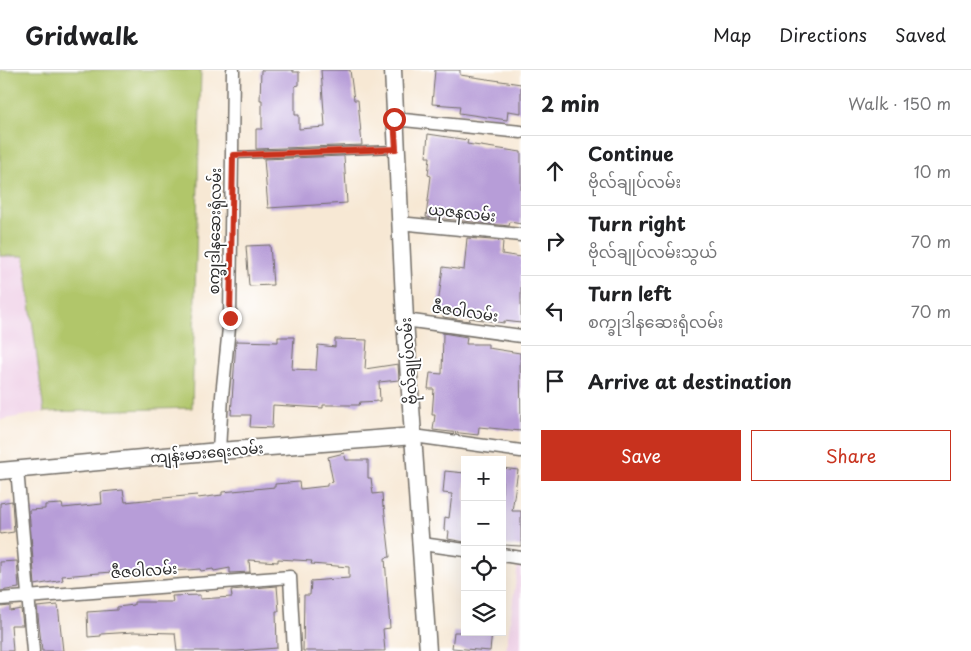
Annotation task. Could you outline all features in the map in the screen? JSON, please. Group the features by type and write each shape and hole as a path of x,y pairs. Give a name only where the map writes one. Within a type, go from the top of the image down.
{"street":[{"name":"စက္ခုဒါနဆေးရုံလမ်း","path":"219,451 222,396 230,318 233,70"},
{"name":"ဗိုလ်ချုပ်လမ်း","path":"392,70 405,320 428,651"},
{"path":"394,119 521,132"},
{"name":"ယုဇနလမ်း","path":"400,223 521,235"},
{"name":"ဇီဇဝါလမ်း","path":"405,320 521,336"},
{"path":"414,436 521,451"},
{"name":"ကျန်းမားရေးလမ်း","path":"0,471 414,436"},
{"path":"17,469 33,651"},
{"path":"422,544 461,549"},
{"path":"506,556 521,558"},
{"name":"ဇီဇဝါလမ်း","path":"0,599 290,577 294,651"}],"lane":[{"path":"233,155 396,149"}],"shaded area":[{"path":"0,256 24,256 44,412 0,420"},
{"path":"518,564 521,564 521,651 506,651"}],"green space":[{"path":"0,70 201,70 192,408 44,412 24,256 0,256"}],"building":[{"path":"261,70 293,70 293,72 299,72 299,85 295,86 295,115 299,115 299,129 325,127 321,70 350,70 354,100 358,100 362,145 256,149 256,129 262,129 262,100 260,100"},
{"path":"435,70 460,70 460,75 521,84 521,113 508,111 507,120 459,113 460,106 432,104"},
{"path":"428,134 468,140 467,144 521,152 521,224 510,222 509,226 426,217 431,176 428,175 430,157 426,157"},
{"path":"344,156 347,203 268,208 264,159"},
{"path":"467,238 503,241 502,254 521,257 521,323 504,321 504,323 470,318 469,321 443,317 444,312 437,312 443,267 464,270"},
{"path":"270,245 273,285 249,286 246,246"},
{"path":"443,333 467,337 466,344 488,344 488,348 520,353 521,431 479,427 478,435 433,430 435,415 432,415 434,389 428,389 430,373 442,374"},
{"path":"278,337 294,337 292,369 316,370 318,345 335,347 335,339 367,340 365,369 398,364 399,380 379,382 380,401 360,402 359,405 323,405 323,408 273,405 272,428 250,427 251,415 231,415 236,341 278,342"},
{"path":"344,453 346,460 368,460 368,478 371,478 373,494 382,493 390,557 385,558 390,628 383,629 385,651 303,651 304,595 310,595 311,581 349,578 349,567 311,564 312,561 278,559 278,562 249,560 250,572 230,573 230,568 214,571 213,569 201,571 200,569 112,576 112,572 62,576 63,580 35,585 29,510 45,509 45,505 62,504 63,508 102,504 101,492 123,490 125,502 197,495 198,498 222,495 222,492 275,487 275,484 299,482 300,489 327,486 327,483 333,482 328,457"},
{"path":"506,468 518,470 512,511 521,511 521,546 506,545"},
{"path":"445,471 461,473 461,541 448,539 449,531 444,530 445,517 449,518 452,494 443,493"},
{"path":"12,501 14,532 0,534 0,503"},
{"path":"17,561 19,588 0,591 0,562"},
{"path":"277,586 279,611 276,611 277,648 237,651 177,651 175,633 134,632 101,634 101,636 88,637 87,612 117,610 117,607 134,605 134,602 173,602 172,596 200,595 200,599 232,597 231,590"},
{"path":"58,605 63,651 42,651 37,607"},
{"path":"10,606 10,611 21,609 23,625 11,625 13,651 0,651 0,607"},
{"path":"454,632 461,632 461,636 492,636 490,651 452,648"}],"route":[{"path":"230,318 233,155 396,149 394,119"}]}
